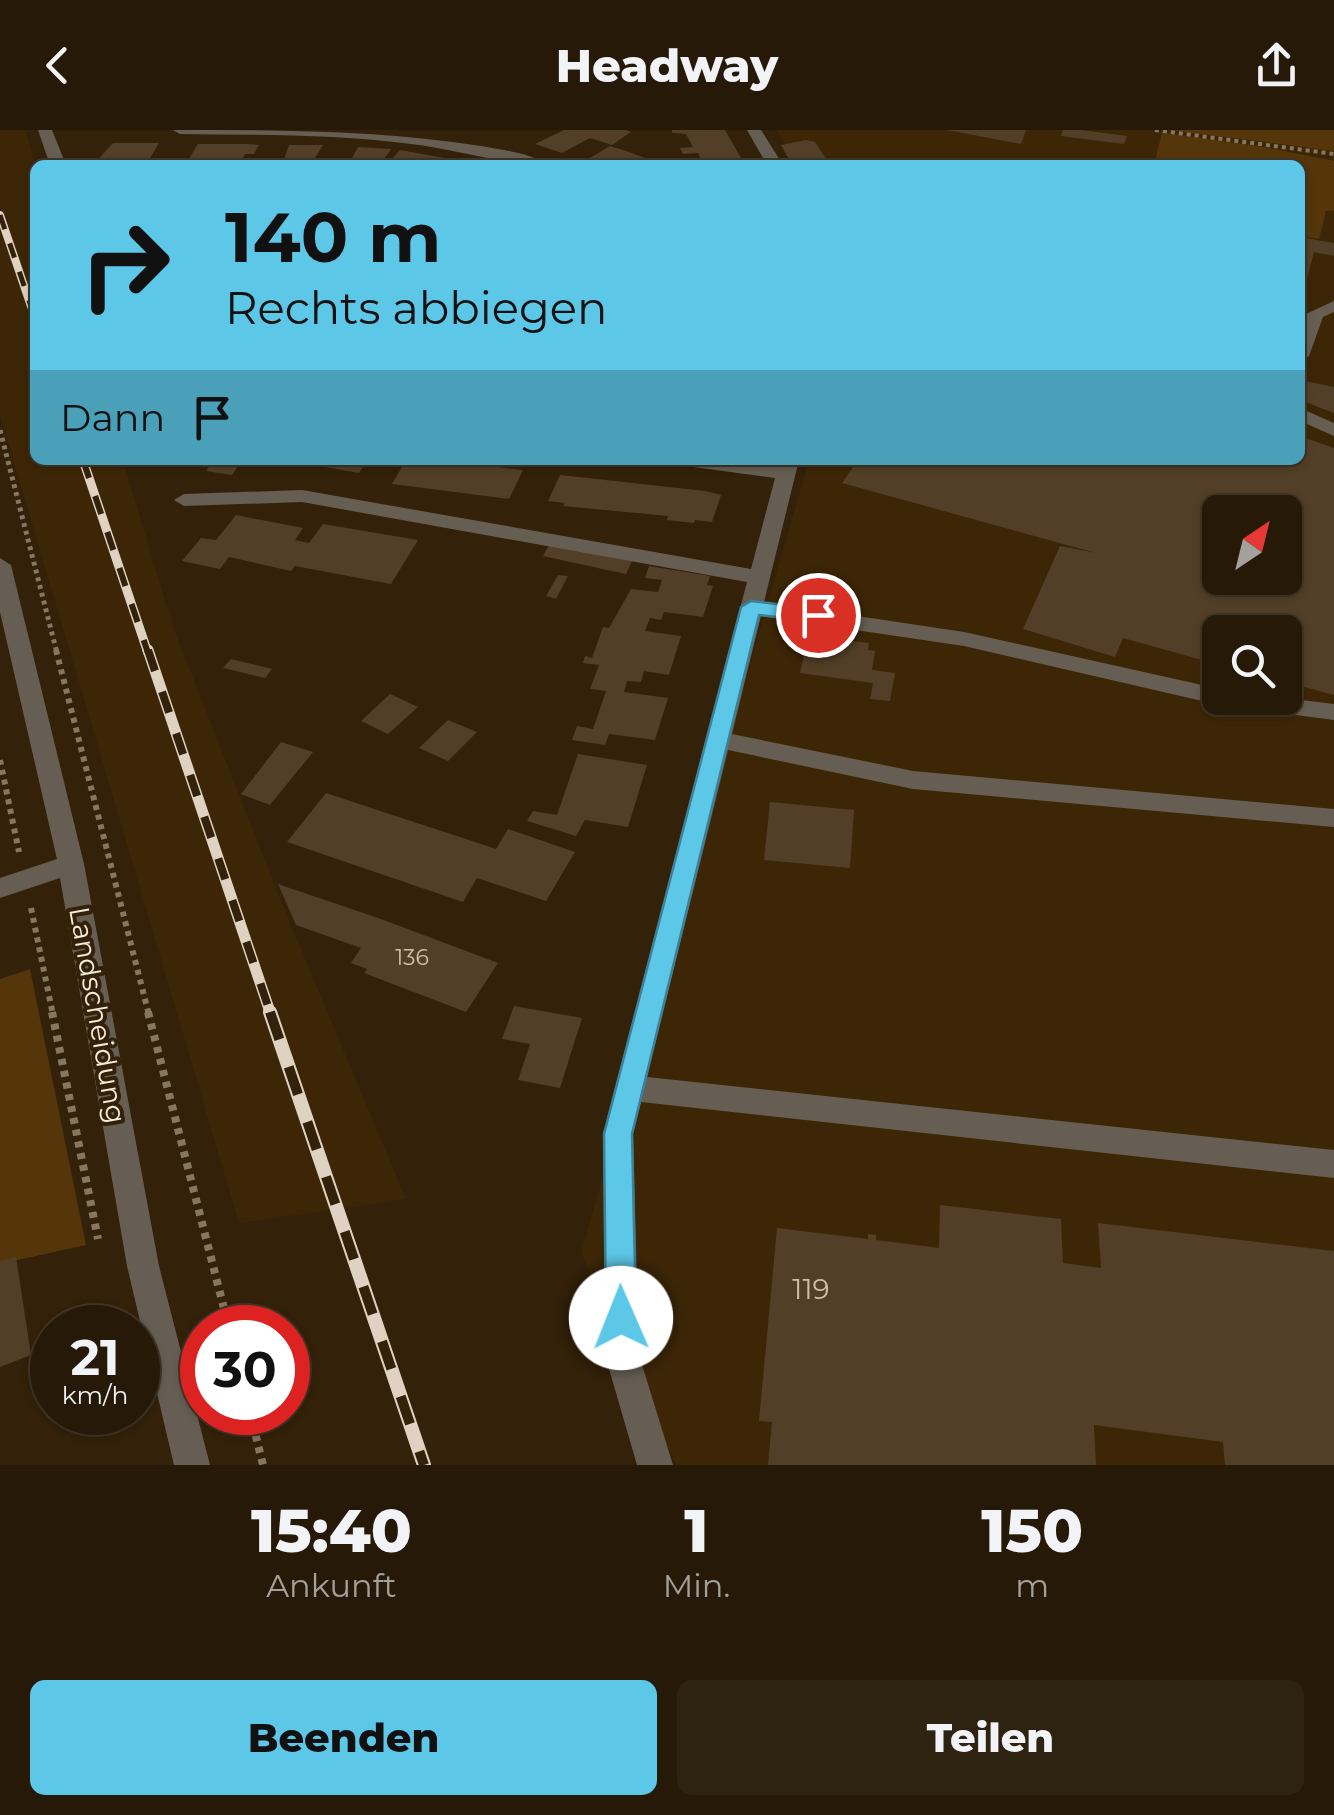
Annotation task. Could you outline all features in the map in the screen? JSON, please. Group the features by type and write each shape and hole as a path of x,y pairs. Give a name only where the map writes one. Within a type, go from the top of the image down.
{"street":[{"path":"44,130 56,160"},
{"path":"180,130 421,136 478,146 524,160"},
{"path":"754,130 772,160"},
{"path":"1305,342 1315,314 1334,306"},
{"path":"1305,416 1334,430"},
{"path":"655,1465 622,1355 618,1134 787,467 758,465"},
{"path":"184,500 302,496 758,577"},
{"name":"Landscheidung","path":"0,565 71,864 143,1266 192,1465"},
{"path":"751,607 964,639 1202,693"},
{"path":"1302,708 1334,712"},
{"path":"717,739 912,780 1334,818"},
{"path":"13,883 71,864"},
{"path":"629,1088 1334,1164"}],"path":[{"path":"1155,130 1334,154"},
{"path":"0,430 222,1305"},
{"path":"0,760 13,883 99,1244"},
{"path":"256,1435 263,1465"}],"shaded area":[{"path":"0,130 25,130 34,160 30,160 30,465 124,465 173,627 281,901 406,1199 239,1223 0,415"},
{"path":"777,130 1334,130 1334,1465 676,1465 581,1253 808,465 1305,465 1305,160 793,160"},
{"path":"1169,130 1334,130 1334,151"},
{"path":"1162,133 1334,161 1334,211 1326,211 1319,239 1305,237 1305,160 1155,160"},
{"path":"30,969 86,1245 0,1264 0,979"}],"building":[{"path":"564,130 631,132 612,145 590,138 562,153 535,144"},
{"path":"725,130 741,158 702,160 698,153 683,154 680,148 693,147 686,134 672,133"},
{"path":"947,130 1026,130 1021,144"},
{"path":"1063,130 1127,136 1124,144 1061,136"},
{"path":"815,142 827,160 789,160 781,145"},
{"path":"113,143 159,143 149,160 98,160"},
{"path":"198,144 259,145 254,154 245,154 242,160 188,160"},
{"path":"289,145 323,145 314,160 284,160"},
{"path":"610,146 648,159 646,160 587,160"},
{"path":"358,147 391,149 383,160 351,160"},
{"path":"400,150 456,160 401,160 393,158"},
{"path":"1305,238 1334,243 1334,256 1314,252 1305,287"},
{"path":"1305,381 1334,387 1334,413 1305,402"},
{"path":"1305,438 1334,448 1334,695 1302,686 1302,615 1202,615 1202,660 1123,638 1115,657 1023,629 1060,546 1096,553 842,483 855,465 1305,465"},
{"path":"210,465 239,465 232,475 206,471"},
{"path":"313,465 364,465 359,473"},
{"path":"403,465 480,465 523,470 509,499 392,484"},
{"path":"560,475 721,495 712,522 667,520 668,516 563,506 565,503 548,501"},
{"path":"236,515 303,528 295,540 309,543 323,524 418,540 391,584 295,566 291,571 229,557 220,569 182,561 201,538 216,540"},
{"path":"549,545 632,561 626,574 543,556"},
{"path":"649,566 710,576 707,585 713,586 703,617 664,612 661,620 650,618 645,631 681,636 669,675 644,671 641,682 627,681 624,692 668,698 655,740 609,734 605,745 572,740 577,726 593,729 606,691 590,689 599,665 583,663 585,656 592,658 603,627 609,628 631,589 658,592 662,580 645,578"},
{"path":"558,575 568,576 556,599 546,596"},
{"path":"809,635 869,643 868,650 875,651 872,670 895,673 890,701 870,699 873,683 800,673"},
{"path":"231,659 272,669 265,678 223,668"},
{"path":"390,694 418,707 388,734 361,721"},
{"path":"448,720 477,732 448,761 419,748"},
{"path":"281,742 313,752 270,805 241,794"},
{"path":"578,754 647,765 628,827 585,820 576,836 527,821 533,811 557,815"},
{"path":"326,793 496,849 508,829 575,852 546,901 477,878 463,902 287,842"},
{"path":"770,802 854,810 850,868 764,860"},
{"path":"278,884 498,963 466,1012 364,973 367,969 351,963 361,948 296,925"},
{"path":"514,1006 582,1018 560,1088 518,1080 530,1044 502,1039"},
{"path":"940,1205 1061,1219 1063,1263 1101,1268 1098,1223 1334,1251 1334,1465 1225,1465 1223,1442 1094,1425 1096,1465 768,1465 772,1422 759,1421 777,1228 868,1239 868,1234 876,1235 876,1240 939,1248"},
{"path":"16,1257 30,1355 0,1367 0,1261"}],"railway":[{"path":"0,215 30,303"},
{"path":"85,465 148,653"},
{"path":"148,650 271,1015"},
{"path":"270,1012 424,1465"}],"route":[{"path":"621,1318 618,1134 751,607 818,615"}]}
